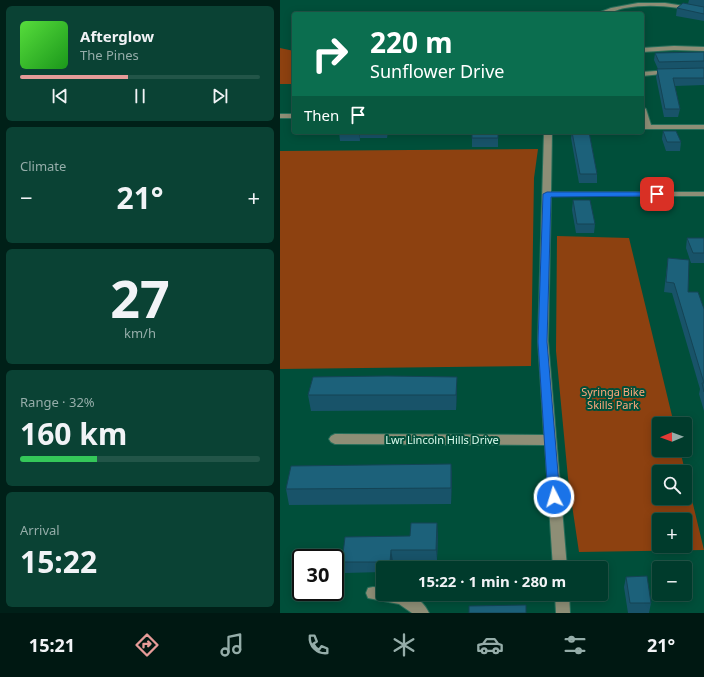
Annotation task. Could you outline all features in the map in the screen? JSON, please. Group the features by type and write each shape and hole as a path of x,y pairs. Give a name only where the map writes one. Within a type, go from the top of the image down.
{"street":[{"path":"604,12 611,7 642,1 666,2 704,11"},
{"path":"644,50 704,48"},
{"path":"644,74 676,72"},
{"path":"280,116 292,116"},
{"path":"645,127 704,127"},
{"path":"548,134 543,342 549,440 559,561"},
{"path":"547,194 704,194"},
{"name":"Lwr Lincoln Hills Drive","path":"335,439 549,440"},
{"path":"373,593 399,596 416,606 422,613"},
{"path":"562,601 563,613"}],"green space":[{"path":"280,48 292,51 292,84 280,84"},
{"path":"538,149 534,178 531,366 280,369 280,151"},
{"name":"Syringa Bike Skills Park","path":"557,236 629,238 672,417 652,417 652,457 682,457 684,465 652,465 652,505 692,505 692,500 704,550 692,550 692,513 652,513 652,551 579,552 568,478 556,351"}],"building":[{"path":"683,3 704,7 704,14 677,8"},
{"path":"704,52 704,61 659,62 655,53"},
{"path":"704,68 704,78 673,78 680,109 665,109 657,69"},
{"path":"663,131 676,131 681,142 667,142"},
{"path":"472,134 498,134 498,138 472,138"},
{"path":"572,134 589,134 597,174 580,174"},
{"path":"573,200 590,200 595,224 577,224"},
{"path":"687,238 704,238 704,253 693,253"},
{"path":"668,258 689,260 688,292 698,292 704,309 704,383 674,283 666,282"},
{"path":"313,377 457,377 456,395 308,395"},
{"path":"451,464 451,488 286,489 291,466"},
{"path":"411,523 437,523 436,550 391,550 390,561 344,562 345,537 410,536"},
{"path":"647,576 651,603 630,603 626,577"},
{"path":"526,605 526,613 469,613 469,606"}],"route":[{"path":"554,497 543,342 547,194 657,194"}]}
